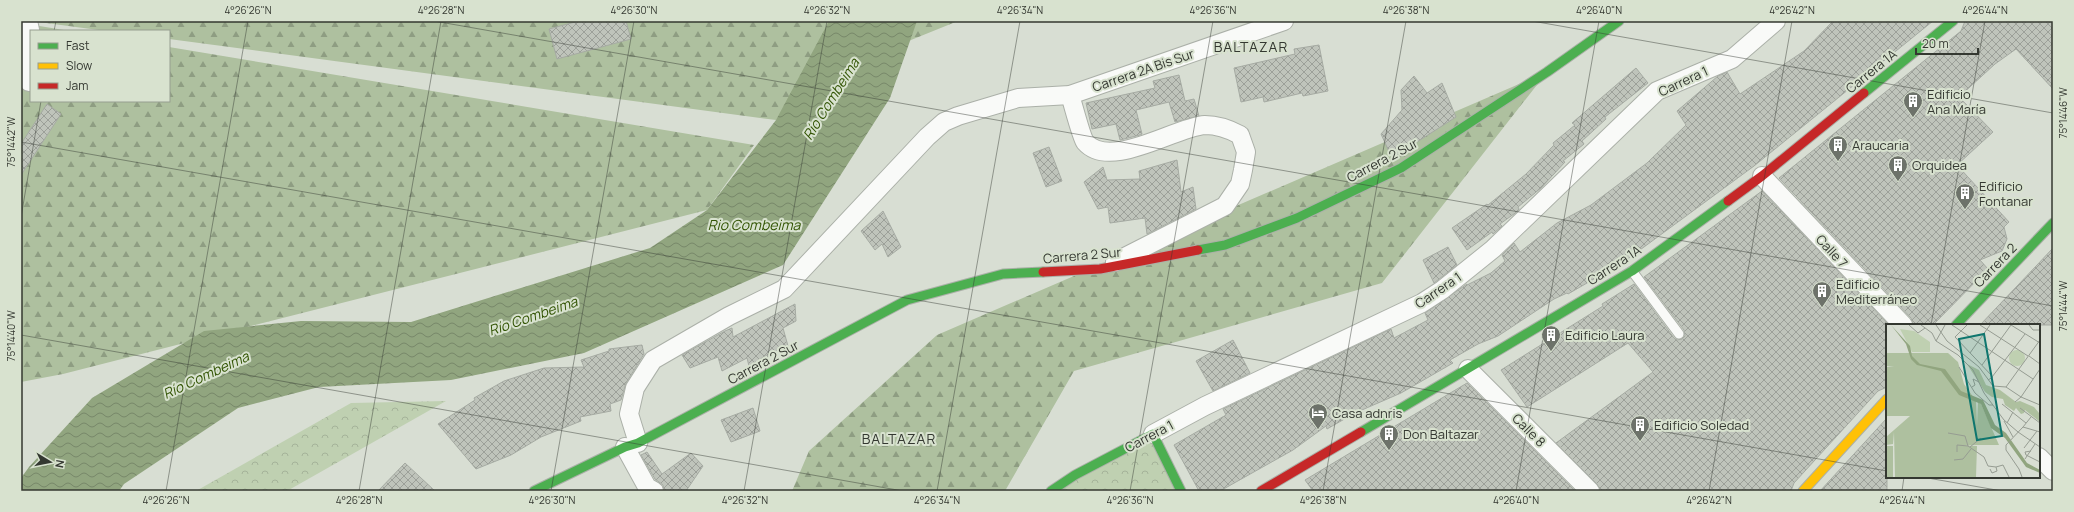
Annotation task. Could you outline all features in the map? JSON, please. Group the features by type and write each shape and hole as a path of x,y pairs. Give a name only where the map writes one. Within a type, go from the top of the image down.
{"street":[{"path":"28,21 30,30 29,82"},
{"name":"Carrera 2A Bis Sur","path":"654,491 647,487 631,445 629,414 635,388 653,360 729,316 784,289 927,137 944,122 958,116 1018,98 1070,95 1284,21"},
{"name":"Carrera 2 Sur","path":"534,491 631,445 907,300 1003,274 1100,269 1225,245 1297,218 1394,171 1548,72 1619,21"},
{"name":"Carrera 1","path":"1051,491 1075,475 1205,406 1422,303 1442,290 1493,249 1657,91 1732,59 1776,21"},
{"name":"Carrera 1A","path":"1262,491 1632,271 1762,176 1953,21"},
{"path":"1070,95 1085,142 1100,151 1120,152 1204,125 1224,127 1240,135 1246,152 1240,184 1225,206 1100,269"},
{"name":"Calle 7","path":"1762,176 1902,324"},
{"name":"Carrera 2","path":"1957,324 2053,224"},
{"name":"Calle 8","path":"1468,369 1590,491"},
{"path":"1803,491 1886,400"},
{"path":"1153,434 1181,491"},
{"path":"2040,458 2053,471"}],"lane":[{"path":"1632,271 1679,334"}],"green space":[{"path":"31,21 958,21 911,40 776,120 170,39 170,30 98,30"},
{"path":"21,23 64,30 30,30 30,102 170,102 170,47 754,145 707,210 63,374 21,382"},
{"path":"1547,72 1382,283 1074,371 1005,491 792,491 809,451 937,335"},
{"path":"446,401 287,491 196,491 351,403"},
{"path":"1153,434 1181,491 1051,491"}],"water":[{"name":"Rio Combeima","path":"829,21 917,21 890,98 783,265 584,353 451,380 319,387 238,408 124,484 119,491 21,491 21,478 29,467 92,398 204,331 301,321 411,322 650,248 707,210 776,120"}],"building":[{"path":"579,21 626,21 631,39 557,59 549,29"},
{"path":"1833,21 1933,21 1754,166 1625,261 1568,294 1567,293 1554,299 1498,336 1478,344 1450,360 1453,363 1401,393 1355,413 1327,429 1326,426 1293,450 1220,491 1199,491 1174,445 1226,415 1223,409 1391,329 1394,338 1428,320 1425,313 1467,284 1491,273 1505,261 1502,255 1514,243 1520,252 1557,223 1591,205 1647,163 1686,125 1677,111 1718,76 1727,72 1740,94 1804,51"},
{"path":"1965,21 2053,21 2053,89 2016,49 1995,64 1959,97 1993,132 1957,165 2009,222 2004,227 2007,239 2002,251 1980,260 1988,269 1934,324 1913,324 1911,318 1779,178 1961,31"},
{"path":"1319,45 1328,91 1303,96 1302,93 1264,102 1263,97 1241,102 1234,68 1295,54 1294,49"},
{"path":"1636,68 1648,83 1605,117 1606,119 1582,141 1584,144 1563,161 1565,162 1541,188 1518,207 1518,211 1500,224 1502,226 1493,234 1492,232 1467,250 1452,228 1487,204 1488,205 1526,174 1554,145 1553,143 1575,125 1572,123"},
{"path":"1179,75 1185,101 1194,99 1199,116 1175,122 1169,102 1136,110 1142,134 1140,135 1120,140 1116,124 1092,129 1086,103 1155,88 1153,81"},
{"path":"1414,76 1427,93 1442,83 1456,117 1392,158 1381,134 1402,110 1401,90"},
{"path":"47,104 61,114 21,175 21,144"},
{"path":"1049,147 1062,181 1046,187 1033,153"},
{"path":"1177,160 1181,192 1193,187 1196,209 1147,234 1145,218 1110,223 1108,207 1098,209 1084,182 1103,167 1107,180 1140,179 1139,171"},
{"path":"1762,191 1888,324 1886,324 1886,387 1878,391 1794,483 1791,491 1600,491 1597,484 1556,443 1653,372 1628,343 1527,407 1501,370 1603,306 1602,304 1634,284 1674,338 1677,340 1682,339 1685,336 1684,330 1644,277"},
{"path":"883,211 901,247 888,257 882,244 875,250 861,231"},
{"path":"1448,247 1457,265 1434,283 1423,260"},
{"path":"2053,248 2053,325 1981,324"},
{"path":"795,304 796,321 783,328 788,346 767,355 749,366 747,358 722,371 718,357 690,368 682,355 732,328 733,337"},
{"path":"1233,340 1250,373 1213,391 1196,361"},
{"path":"642,345 644,354 626,383 621,400 610,404 611,411 580,417 581,421 541,437 511,455 476,469 438,424 475,400 474,398 504,381 544,368 584,367 581,360 609,351 609,349"},
{"path":"1467,383 1575,491 1313,491 1305,480"},
{"path":"753,408 760,431 731,442 721,420"},
{"path":"1886,419 1887,491 1820,491"},
{"path":"647,452 662,474 691,453 703,466 686,491 664,491 663,485 655,479 641,455"},
{"path":"405,463 435,491 378,491"}],"traffic: fast":[{"path":"1198,250 1225,245 1297,218 1401,168 1547,72 1619,21"},
{"path":"1864,93 1953,21"},
{"path":"1361,432 1632,271 1728,201"},
{"path":"1957,324 2053,223"},
{"path":"534,491 625,447 638,443 907,300 1003,274 1043,272"},
{"path":"1051,491 1075,475 1153,434 1181,491"}],"traffic: slow":[{"path":"1803,491 1886,400"}],"traffic: jam":[{"path":"1728,201 1762,176 1864,93"},
{"path":"1043,272 1100,269 1198,250"},
{"path":"1261,491 1361,432"}],"place":[{"name":"Edificio Ana María","path":"1913,118"},
{"name":"Araucaria","path":"1838,162"},
{"name":"Orquidea","path":"1898,182"},
{"name":"Edificio Fontanar","path":"1965,210"},
{"name":"Edificio Mediterráneo","path":"1822,308"},
{"name":"Edificio Laura","path":"1551,352"},
{"name":"Casa adnris","path":"1318,430"},
{"name":"Edificio Soledad","path":"1640,442"},
{"name":"Don Baltazar","path":"1389,451"}],"district":[{"name":"BALTAZAR","path":"1251,47"},
{"name":"BALTAZAR","path":"899,439"}],"water label":[{"name":"Río Combeima","path":"831,99"},
{"name":"Río Combeima","path":"533,316"},
{"name":"Río Combeima","path":"206,375"}]}
